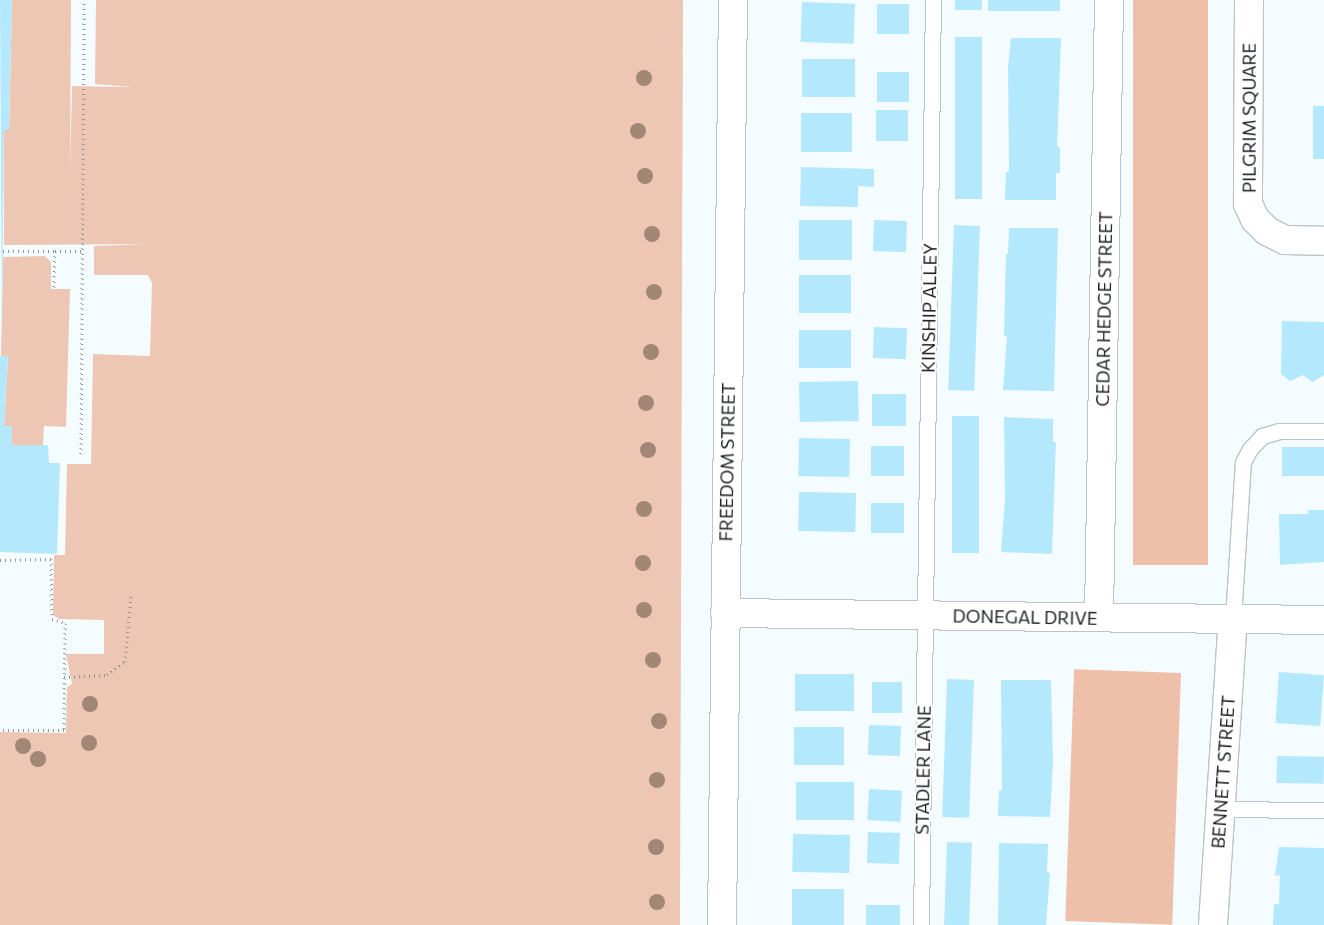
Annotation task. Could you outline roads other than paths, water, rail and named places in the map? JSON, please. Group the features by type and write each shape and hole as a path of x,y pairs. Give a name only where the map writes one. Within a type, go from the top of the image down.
{"street":[{"name":"FREEDOM STREET","path":"722,925 733,0"},
{"name":"CEDAR HEDGE STREET","path":"1099,617 1109,0"},
{"name":"PILGRIM SQUARE","path":"1249,0 1248,204 1255,218 1267,231 1285,240 1324,240"},
{"name":"DONEGAL DRIVE","path":"725,614 1324,620"},
{"name":"BENNETT STREET","path":"1213,925 1233,619"}],"lane":[{"name":"KINSHIP ALLEY","path":"924,615 933,0"},
{"path":"1233,619 1243,462 1250,449 1262,436 1279,431 1324,431"},
{"name":"STADLER LANE","path":"921,925 924,615"},
{"path":"1220,809 1324,810"}]}
